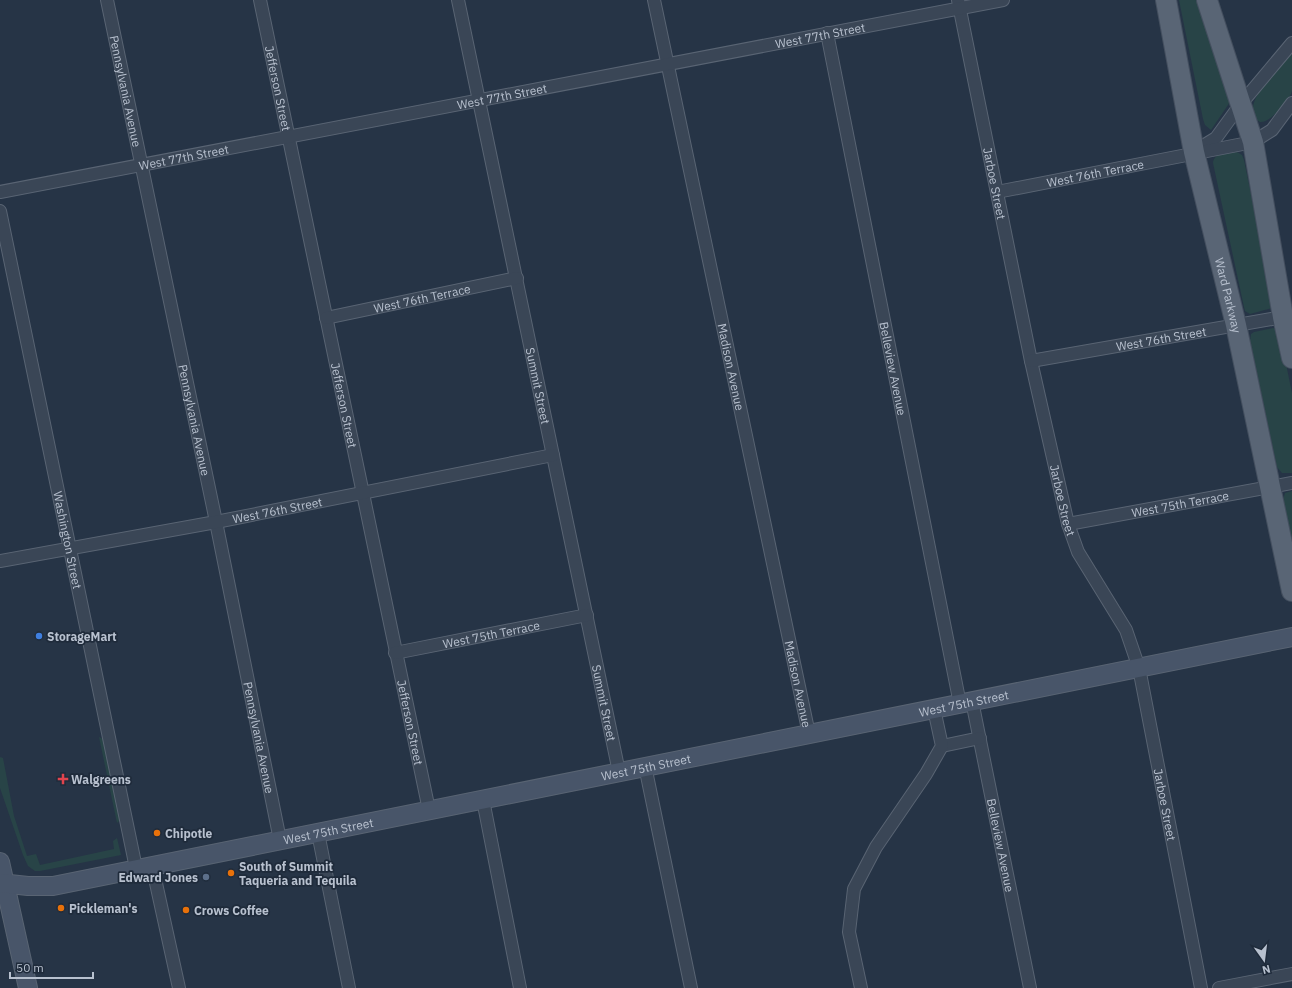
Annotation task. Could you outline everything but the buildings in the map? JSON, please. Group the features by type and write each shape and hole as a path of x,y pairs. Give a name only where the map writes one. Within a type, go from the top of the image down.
{"main road":[{"name":"Ward Parkway","path":"1166,0 1194,152 1236,325 1292,591"},
{"path":"1207,0 1253,142 1288,316 1292,358"},
{"name":"West 75th Street","path":"3,883 28,886 53,886 1292,637"},
{"path":"0,862 3,883 28,988"}],"street":[{"name":"Pennsylvania Avenue","path":"107,0 140,166 216,522 280,840"},
{"name":"Jefferson Street","path":"260,0 395,653 429,810"},
{"name":"Summit Street","path":"458,0 619,772"},
{"name":"Madison Avenue","path":"654,0 669,64 809,734"},
{"name":"West 77th Street","path":"0,192 669,64 959,4 1003,0"},
{"name":"Jarboe Street","path":"959,4 1031,361 1068,524 1078,552 1126,630 1139,668 1201,988"},
{"name":"Belleview Avenue","path":"827,32 966,702 980,738 1030,988"},
{"path":"1194,152 1216,138 1240,105 1292,43"},
{"path":"1253,142 1272,130 1292,103"},
{"name":"West 76th Terrace","path":"997,192 1194,152 1253,142"},
{"name":"Washington Street","path":"0,211 70,548 144,867 179,988"},
{"name":"West 76th Terrace","path":"326,318 517,278"},
{"name":"West 76th Street","path":"1031,361 1288,316"},
{"name":"West 76th Street","path":"0,561 216,522 554,455"},
{"name":"West 75th Terrace","path":"1068,524 1292,483"},
{"name":"West 75th Terrace","path":"395,653 587,614"},
{"path":"861,988 849,932 854,889 876,847 926,774 942,746 934,709"},
{"path":"942,746 980,738"},
{"path":"645,766 691,988"},
{"path":"483,800 520,988"},
{"path":"318,833 349,988"},
{"path":"1219,988 1292,974"}],"green space":[{"path":"1179,0 1200,0 1230,102 1211,130 1205,125 1203,119"},
{"path":"1292,53 1292,91 1288,100 1269,119 1260,122 1254,116 1253,107 1256,97 1270,76"},
{"path":"1237,152 1242,155 1244,160 1273,300 1272,308 1250,314 1245,311 1244,307 1213,163 1214,159 1219,155"},
{"path":"1273,328 1276,329 1280,335 1292,393 1292,473 1282,473 1277,467 1250,341 1251,334 1254,332"},
{"path":"1292,491 1292,542 1283,500 1285,493"},
{"path":"99,737 103,739 120,820 117,823"},
{"path":"0,757 3,758 14,816 27,856 36,854 40,865 114,849 113,841 117,838 121,855 40,871 35,871 28,866 0,788"}],"place":[{"name":"StorageMart","path":"39,636"},
{"name":"Walgreens","path":"63,779"},
{"name":"Chipotle","path":"157,833"},
{"name":"South of Summit Taqueria and Tequila","path":"231,873"},
{"name":"Edward Jones","path":"206,877"},
{"name":"Pickleman's","path":"61,908"},
{"name":"Crows Coffee","path":"186,910"}]}
